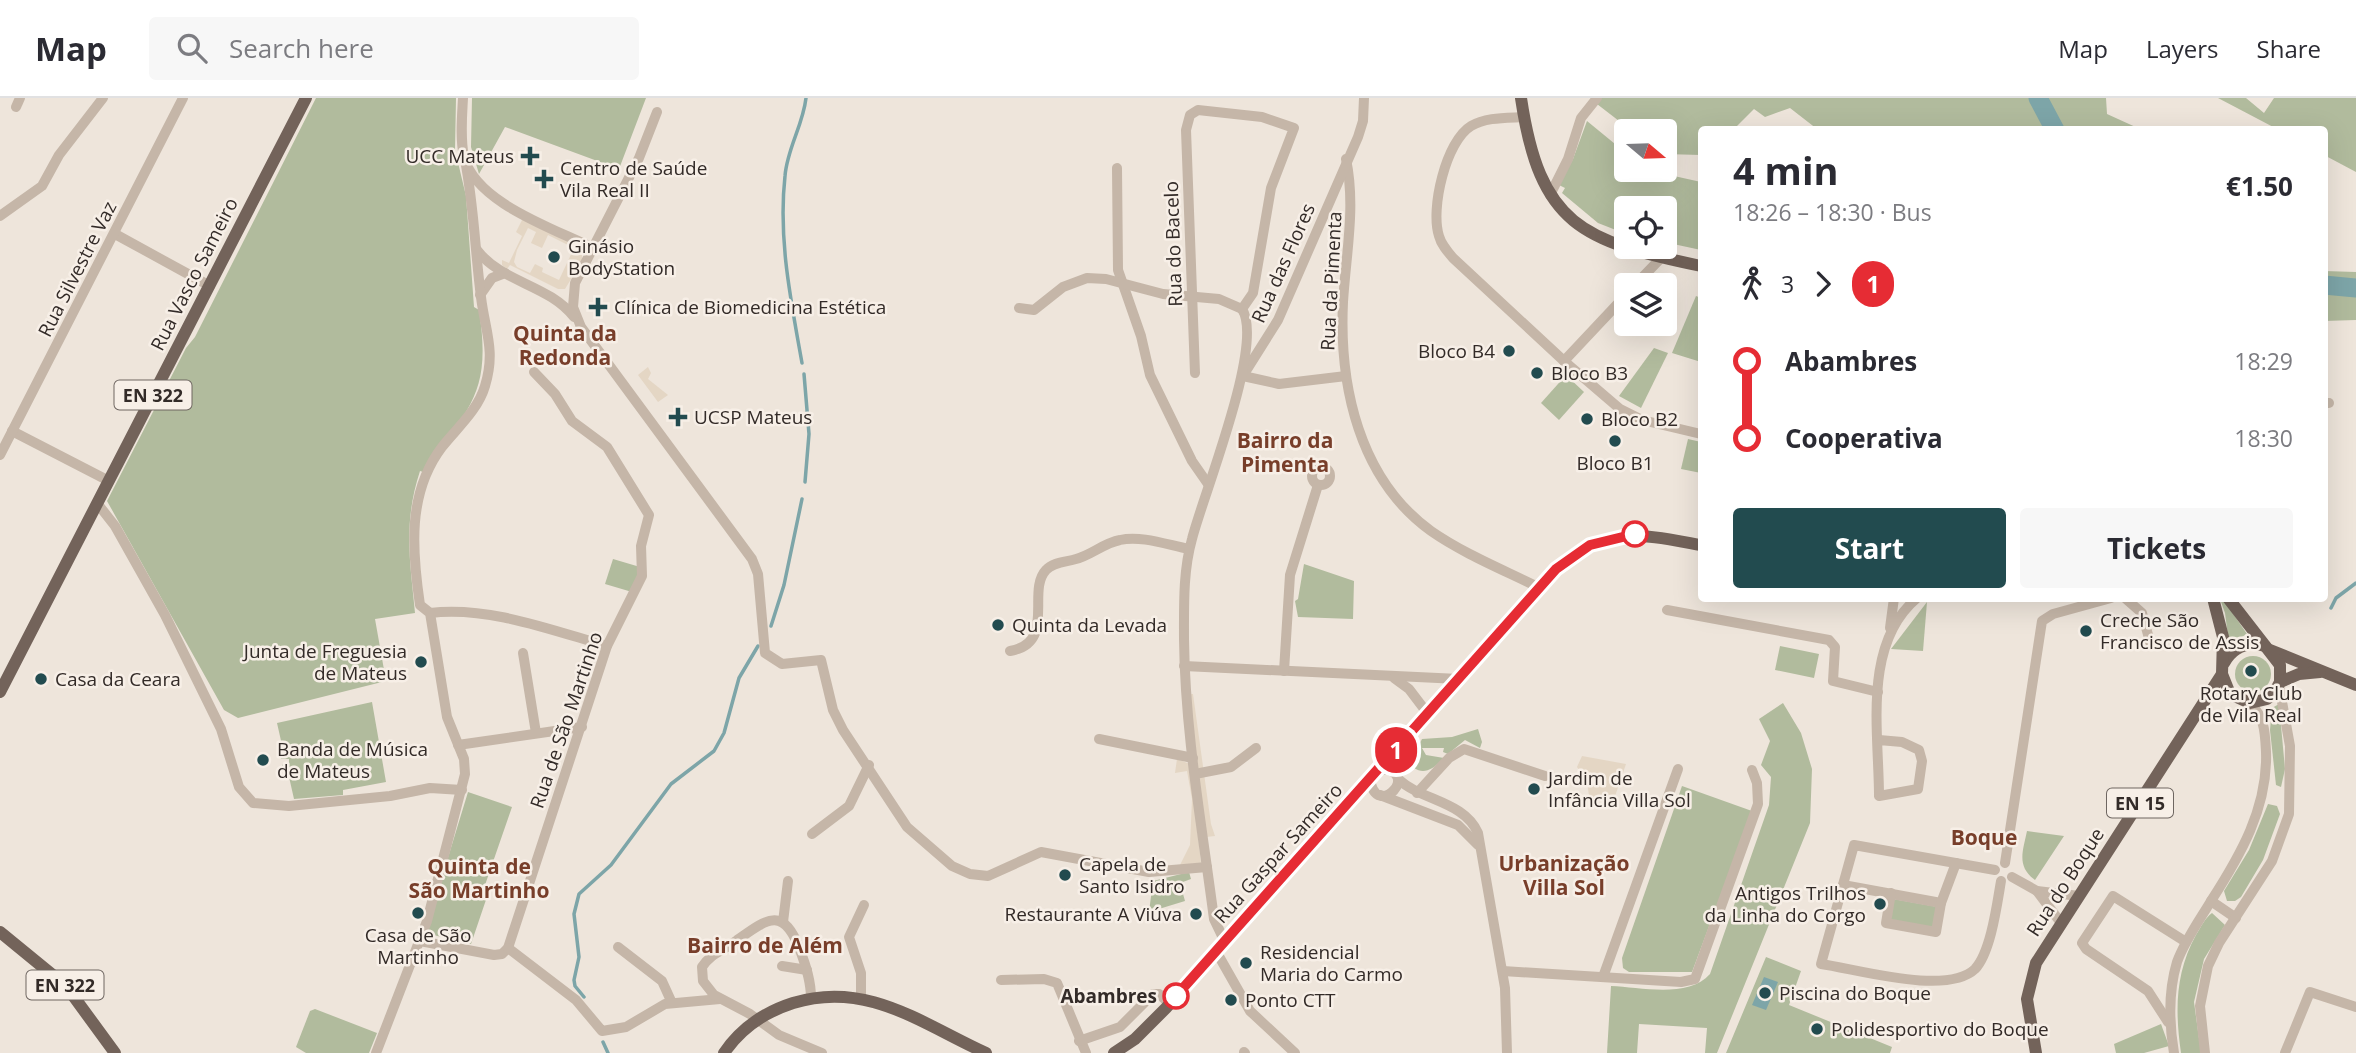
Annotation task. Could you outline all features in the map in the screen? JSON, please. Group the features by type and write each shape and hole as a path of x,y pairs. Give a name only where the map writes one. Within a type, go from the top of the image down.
{"main road":[{"name":"Rua Vasco Sameiro","path":"1,687 306,98"},
{"path":"1521,98 1531,156 1550,195 1567,215 1589,231 1614,243"},
{"path":"1666,259 1698,265"},
{"name":"Rua Gaspar Sameiro","path":"1114,1053 1135,1039 1170,1004 1540,588 1575,553 1595,543 1622,535 1643,535 1698,544"},
{"path":"2214,602 2222,629 2223,669 2233,697"},
{"path":"2231,602 2280,665 2279,683"},
{"name":"EN 15","path":"2202,710 2235,649 2244,645 2267,648"},
{"path":"2267,648 2356,685"},
{"path":"2202,710 2213,701 2233,697 2250,703 2267,699 2279,683 2299,674 2321,671"},
{"name":"Rua do Boque","path":"2036,1053 2028,1013 2028,986 2036,962 2202,710"},
{"name":"EN 322","path":"0,932 66,986 115,1053"},
{"path":"724,1053 758,1019 778,1008 811,998 860,998 900,1009 986,1053"}],"street":[{"path":"0,216 42,186 59,155 103,98"},
{"name":"Rua Silvestre Vaz","path":"0,455 183,98"},
{"path":"463,98 465,160 474,206 480,295 489,333 485,386 477,402 435,458 415,509 414,535 419,602 421,608 430,612 479,614 607,646"},
{"path":"1346,159 1363,126 1364,98"},
{"path":"1550,195 1568,159 1581,118 1597,98"},
{"name":"Rua do Bacelo","path":"1195,373 1186,130 1190,115 1203,110 1262,117 1287,123 1295,131 1273,181 1255,287 1251,298 1242,309"},
{"path":"552,295 565,293 575,283 642,152 657,111"},
{"path":"1524,117 1478,122 1465,131 1454,144 1444,174 1438,234 1453,258 1563,362 1630,415 1698,433"},
{"name":"Rua das Flores","path":"1243,376 1278,320 1346,159"},
{"name":"Rua da Pimenta","path":"1346,159 1352,192 1343,316 1346,376 1365,450 1388,490 1430,530 1540,588"},
{"path":"465,160 478,186 494,198 593,248"},
{"path":"1117,168 1116,257 1123,283 1140,333 1150,375 1192,461 1209,484"},
{"path":"474,206 482,199 494,198"},
{"path":"115,234 210,286"},
{"path":"477,250 489,264 552,295 581,327 752,559 758,574 765,653 782,664 821,660 835,715 899,816 916,837 944,861 970,874 996,873 1041,852 1149,872 1207,867"},
{"path":"1647,273 1660,259"},
{"path":"480,295 492,278 505,273"},
{"path":"1019,309 1034,310 1063,287 1078,280 1096,278 1152,292 1223,300 1242,309 1247,322 1243,376 1189,549 1184,598 1184,667 1200,816 1221,946 1250,1012 1295,1053"},
{"path":"575,283 573,307 581,327"},
{"path":"1563,362 1614,308"},
{"name":"Rua de São Martinho","path":"508,947 607,646 642,576 640,546 649,510 631,489 607,447 570,418 555,394 534,372"},
{"path":"1243,376 1279,384 1346,376"},
{"path":"12,431 109,481"},
{"path":"1284,671 1290,575 1318,485"},
{"path":"97,503 115,526 165,615 221,729 239,787 253,803 289,806 390,796 430,788 462,790"},
{"path":"1010,651 1024,646 1034,634 1039,616 1041,578 1053,564 1085,556 1127,539 1189,549"},
{"path":"1879,740 1902,742 1919,750 1922,780 1918,789 1879,796 1878,692 1893,602"},
{"path":"1904,612 1907,602"},
{"path":"1888,637 1913,602"},
{"path":"2079,896 2038,891 2006,879 2000,867 2041,625 2049,615 2097,602"},
{"path":"2130,602 2142,613 2150,642"},
{"path":"1667,610 1831,641 1835,647 1833,681 1878,692"},
{"path":"376,1053 420,941 462,790 465,767 447,717 430,612"},
{"path":"523,653 536,733"},
{"path":"1184,667 1459,679"},
{"path":"1392,676 1409,689 1428,714"},
{"path":"2205,1053 2200,1006 2204,981 2215,950 2272,861 2289,814 2290,747 2279,683"},
{"path":"2174,1053 2170,1026 2174,977 2186,942 2245,845 2263,793 2265,734 2260,715 2250,703"},
{"path":"458,746 582,727"},
{"path":"1099,739 1193,758"},
{"path":"1195,774 1228,768 1256,748"},
{"path":"1417,793 1450,758 1464,749 1545,776"},
{"path":"1378,794 1392,794 1396,776 1389,765 1390,757"},
{"path":"812,834 849,806 869,765"},
{"path":"1379,769 1396,776 1417,793 1448,806 1472,821 1482,851 1503,971 1507,1053"},
{"path":"1603,977 1678,769"},
{"path":"1503,971 1691,981 1697,975 1758,804 1757,783 1752,770"},
{"path":"1366,784 1378,794 1443,819 1468,832 1482,851"},
{"path":"1443,819 1449,814 1448,806"},
{"path":"1854,845 1952,862 2000,867 2012,868 1979,963 1968,974 1941,982 1821,964 1854,845"},
{"path":"1891,893 1886,922 1936,932 1952,862"},
{"path":"783,922 788,881"},
{"path":"1843,885 1941,903"},
{"path":"2038,891 2061,923"},
{"path":"2170,1026 2148,991 2086,949 2082,943 2113,896 2186,942"},
{"path":"2211,901 2236,918"},
{"path":"860,998 860,968 849,937 864,905"},
{"path":"811,998 807,970 793,932 783,922 771,920 759,924 707,960 702,967 701,978 708,990 720,999 758,1019 779,1035 822,1053"},
{"path":"420,941 494,955 502,954 508,947 576,1000 602,1031 626,1027 653,1009 672,1003 720,999"},
{"path":"618,947 662,981 672,1003"},
{"path":"782,966 807,970"},
{"path":"1001,980 1044,979 1057,983 1064,994 1081,1048 1120,1027 1153,994 1159,994 1170,1004"},
{"path":"2285,1053 2310,992 2356,1007"}],"green space":[{"path":"316,98 456,98 455,150 466,196 474,307 479,310 482,362 479,381 464,415 423,472 420,471 411,508 409,542 415,613 375,619 386,681 238,718 224,710 107,501 186,348 195,337"},
{"path":"472,98 646,98 619,169 505,127 479,174 471,147"},
{"path":"1601,98 2106,98 2107,114 2133,126 1813,126 1790,108 1765,117 1754,109 1737,126 1698,126 1698,155 1677,154 1677,119 1616,119 1597,104"},
{"path":"2218,98 2246,98 2264,113 2274,98 2356,98 2356,172 2328,157 2328,126 2271,126"},
{"path":"1587,121 1614,143 1614,182 1677,182 1677,177 1698,181 1698,249 1677,245 1677,196 1614,196 1614,229 1598,223 1562,193 1565,188 1559,185 1573,159"},
{"path":"2328,271 2356,272 2356,320 2328,321"},
{"path":"1696,296 1698,297 1698,361 1672,353"},
{"path":"1654,348 1668,353 1641,408 1619,396"},
{"path":"1566,375 1584,392 1559,420 1541,403"},
{"path":"1688,439 1698,441 1698,472 1681,469"},
{"path":"613,559 640,567 632,592 605,584"},
{"path":"1304,564 1354,581 1353,619 1298,617 1295,601 1298,599"},
{"path":"1927,602 1923,651 1891,649"},
{"path":"2221,602 2225,602 2247,634 2229,644"},
{"path":"1780,646 1819,654 1814,678 1775,670"},
{"path":"2253,656 2265,662 2271,674 2265,686 2253,692 2241,686 2235,674 2241,662"},
{"path":"372,702 386,782 343,790 343,795 294,799 287,768 283,769 282,765 289,762 289,759 281,759 280,755 284,754 277,723"},
{"path":"1783,703 1801,733 1812,769 1810,823 1717,1053 1705,1053 1707,1028 1639,1024 1637,1053 1607,1053 1611,986 1677,989 1701,982 1710,974 1769,805 1771,777 1761,765 1770,741 1759,719"},
{"path":"2279,704 2285,769 2281,787 2276,785 2270,730 2272,708"},
{"path":"1478,729 1482,742 1480,748 1465,740 1448,754 1443,752 1444,748 1422,748 1426,755 1444,758 1427,770 1414,768 1413,757 1422,739 1452,737"},
{"path":"1682,786 1752,811 1692,972 1629,972 1623,968 1622,958"},
{"path":"468,792 512,807 485,885 490,888 471,944 425,933"},
{"path":"2268,804 2277,806 2280,814 2263,860 2241,897 2235,901 2227,901 2224,891 2249,850"},
{"path":"2027,831 2064,836 2035,880 2025,869 2022,858"},
{"path":"1189,872 1191,879 1180,883 1185,901 1149,912 1153,881"},
{"path":"1893,899 1938,907 1934,928 1889,920"},
{"path":"2212,913 2225,925 2204,959 2194,1002 2201,1053 2181,1053 2178,1022 2180,978 2189,949 2205,920"},
{"path":"1766,957 1801,971 1789,1005 1892,1047 1890,1053 1726,1053"},
{"path":"315,1009 377,1033 369,1053 306,1053 296,1047 310,1011"},
{"path":"2161,1024 2169,1046 2144,1053 2116,1053 2114,1044"}],"shaded area":[{"path":"523,218 582,247 582,261 565,289 558,289 510,265 507,269 502,265 502,260 509,263 522,236 516,232","holes":["528,228 536,232 531,243 542,248 548,235 574,248 559,280 542,272 543,268 535,264 530,273 517,267 514,262"]},
{"path":"648,367 651,373 648,379 668,395 658,402 638,375"},
{"path":"1188,694 1193,694 1211,824 1215,836 1206,837"},
{"path":"1582,756 1626,764 1612,805 1589,796 1587,781 1577,767"},
{"path":"1177,759 1190,764 1201,863 1180,865 1190,845 1192,799 1187,771 1175,773"}],"water":[{"name":"Piscina do Boque","path":"1764,977 1778,982 1766,1010 1752,1005"}],"waterway":[{"path":"802,363 784,247 783,200 786,166 806,98"},
{"path":"2038,98 2053,126"},
{"path":"2328,285 2356,288"},
{"path":"804,374 809,434 805,482"},
{"path":"771,626 784,585 802,499"},
{"path":"2331,608 2336,598 2356,583"},
{"path":"584,997 575,986 574,980 579,957 574,914 579,894 611,865 671,784 714,751 724,733 739,678 758,646"},
{"path":"603,1042 608,1053"}],"bus line":[{"name":"1","path":"1176,996 1556,569 1575,553 1590,545 1622,535 1635,534"}],"place":[{"name":"UCC Mateus","path":"530,156"},
{"name":"Centro de Saúde Vila Real II","path":"544,179"},
{"name":"Ginásio BodyStation","path":"554,257"},
{"name":"Clínica de Biomedicina Estética","path":"598,307"},
{"name":"Bloco B4","path":"1509,351"},
{"name":"Bloco B3","path":"1537,373"},
{"name":"UCSP Mateus","path":"678,417"},
{"name":"Bloco B2","path":"1587,419"},
{"name":"Bloco B1","path":"1615,441"},
{"name":"Quinta da Levada","path":"998,625"},
{"name":"Creche São Francisco de Assis","path":"2086,631"},
{"name":"Junta de Freguesia de Mateus","path":"421,662"},
{"name":"Rotary Club de Vila Real","path":"2251,671"},
{"name":"Casa da Ceara","path":"41,679"},
{"name":"Banda de Música de Mateus","path":"263,760"},
{"name":"Jardim de Infância Villa Sol","path":"1534,789"},
{"name":"Capela de Santo Isidro","path":"1065,875"},
{"name":"Antigos Trilhos da Linha do Corgo","path":"1880,904"},
{"name":"Casa de São Martinho","path":"418,913"},
{"name":"Restaurante A Viúva","path":"1196,914"},
{"name":"Residencial Maria do Carmo","path":"1246,963"},
{"name":"Piscina do Boque","path":"1765,993"},
{"name":"Abambres","path":"1176,996"},
{"name":"Ponto CTT","path":"1231,1000"},
{"name":"Polidesportivo do Boque","path":"1817,1029"}],"district":[{"name":"Quinta da Redonda","path":"565,345"},
{"name":"Bairro da Pimenta","path":"1285,452"},
{"name":"Boque","path":"1984,837"},
{"name":"Urbanização Villa Sol","path":"1564,875"},
{"name":"Quinta de São Martinho","path":"479,878"},
{"name":"Bairro de Além","path":"765,945"}]}
